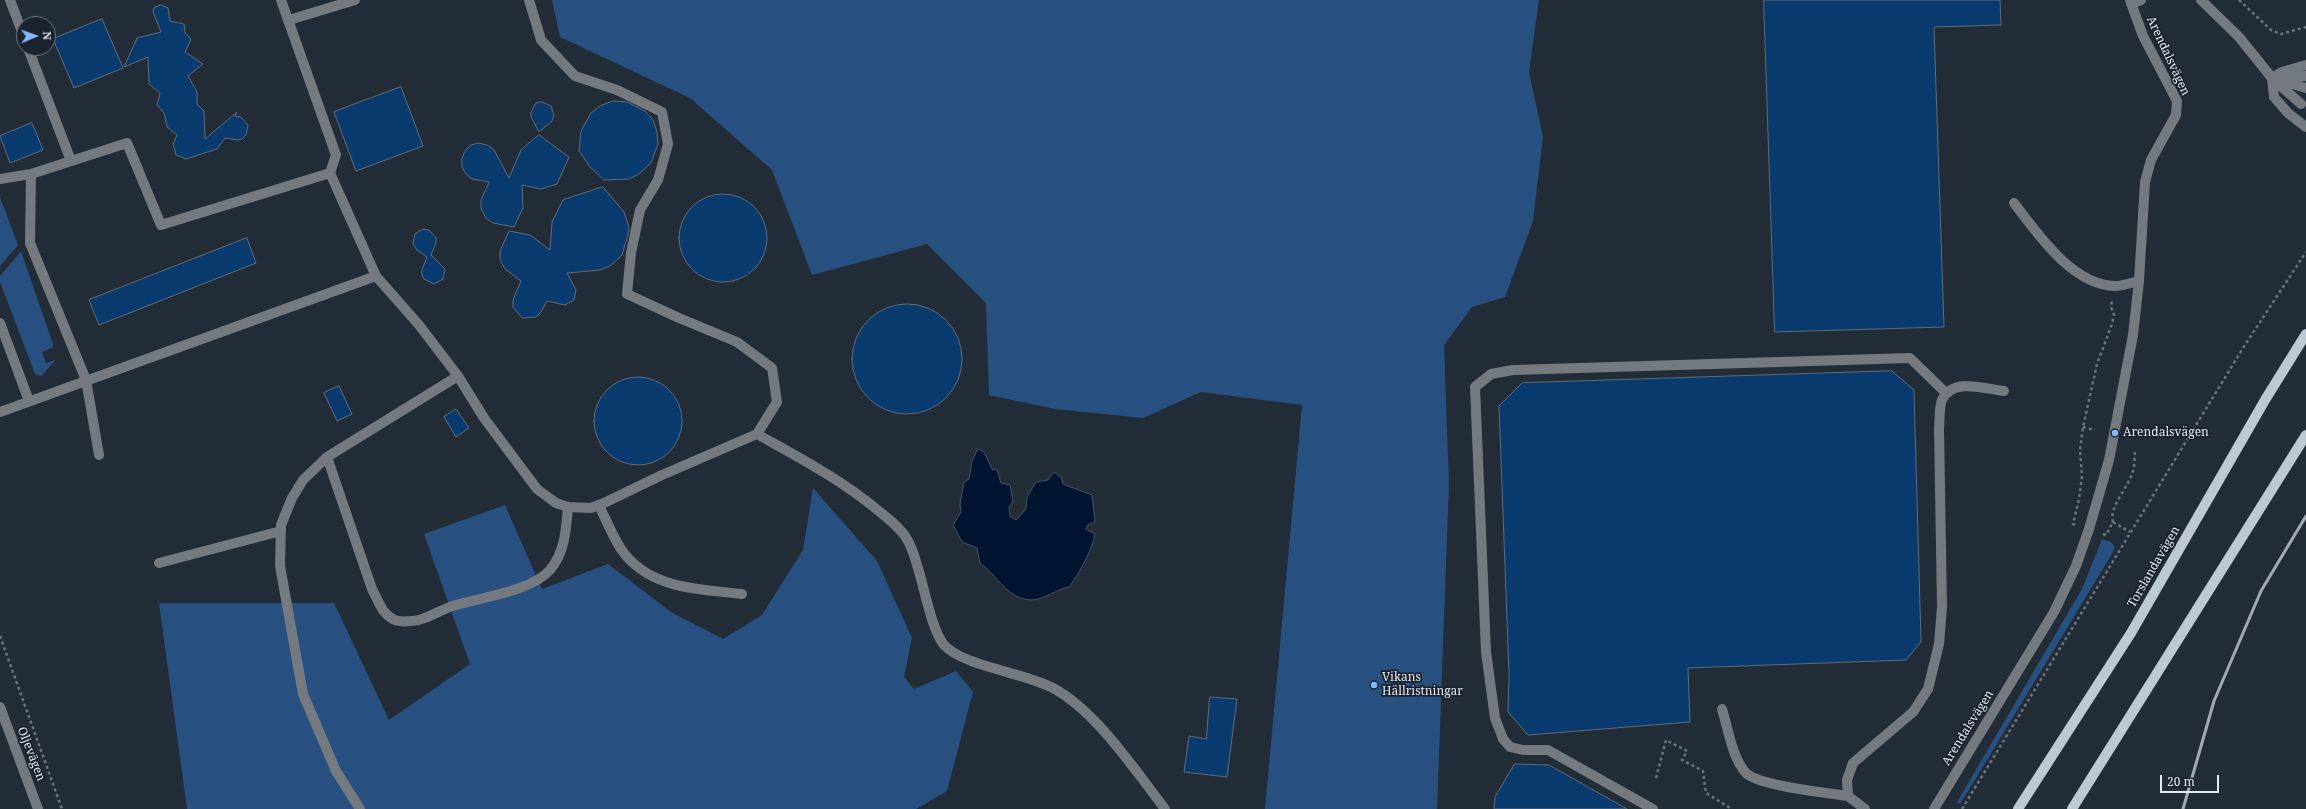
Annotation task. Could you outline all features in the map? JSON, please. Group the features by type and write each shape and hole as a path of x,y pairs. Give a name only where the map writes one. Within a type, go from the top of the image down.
{"main road":[{"name":"Torslandavägen","path":"2018,809 2131,633 2265,400 2306,334"},
{"path":"2072,809 2306,435"}],"street":[{"path":"10,0 16,16"},
{"path":"281,0 336,155 330,172 376,276 419,325 458,376 484,418 537,489 556,503 568,507 591,508 757,434 777,402 772,368 737,342 678,318 627,294 632,253 640,210 658,180 668,144 662,112 617,90 575,76 541,40 529,0"},
{"path":"289,20 355,0"},
{"name":"Arendalsvägen","path":"1934,809 2054,612 2076,566 2089,529 2115,433 2132,335 2139,281 2145,182 2151,160 2176,115 2177,100 2143,36 2130,2 2141,0"},
{"path":"2201,0 2239,37 2272,78 2301,104"},
{"path":"31,56 71,161"},
{"path":"2272,78 2282,72 2306,65"},
{"path":"2272,78 2306,76"},
{"path":"2272,78 2306,88"},
{"path":"2272,78 2274,98 2288,113 2306,127"},
{"path":"0,179 31,174 127,143 162,225 330,172"},
{"path":"31,174 30,243 86,380 99,455"},
{"path":"2014,203 2045,246 2076,272 2114,286 2139,281"},
{"path":"0,412 376,276"},
{"path":"0,323 29,401"},
{"path":"1653,809 1548,750 1523,750 1510,747 1502,739 1495,718 1486,652 1475,387 1491,374 1512,370 1910,358 1946,393"},
{"path":"360,809 336,771 303,694 280,566 281,531 292,498 303,480 327,457 458,376"},
{"path":"1848,796 1847,780 1853,764 1913,712 1928,689 1940,644 1942,607 1941,401 1946,393 1962,385 2004,391"},
{"path":"757,434 819,468 854,490 892,522 910,543 919,569 936,632 944,645 957,655 1037,680 1079,705 1165,809"},
{"path":"327,457 372,589 388,616 403,622 420,620 453,606 509,590 542,577 550,570 561,552 565,539 568,507"},
{"path":"599,505 621,550 645,573 660,580 682,587 742,594"},
{"path":"159,563 281,531"},
{"name":"Oljevägen","path":"0,707 38,809"},
{"path":"1722,709 1737,756 1746,773 1761,781 1848,796 1865,809"}],"path":[{"path":"2239,0 2271,30 2281,34 2306,27"},
{"path":"1962,809 2130,532 2261,320 2306,252"},
{"path":"2114,286 2111,307 2114,315 2097,364 2083,427 2080,450 2082,476 2079,499 2073,524 2106,535 2113,522 2112,518 2115,507 2133,471 2135,452"},
{"path":"2083,427 2095,430"},
{"path":"2113,522 2130,532"},
{"path":"0,636 62,809"},
{"path":"1656,778 1666,740 1687,752 1682,760 1703,771 1706,793 1732,809"}],"shaded area":[{"path":"552,0 1539,0 1529,72 1543,137 1533,221 1505,297 1472,307 1444,345 1449,483 1437,809 1265,809 1302,405 1201,392 1143,418 1055,409 989,395 986,303 927,244 812,275 772,170 690,98 560,37"},
{"path":"0,197 18,245 0,266"},
{"path":"21,251 53,344 52,348 42,352 46,363 56,360 41,376 35,374 0,282 0,276"},
{"path":"978,449 984,452 992,469 997,470 1001,483 1010,485 1013,501 1009,507 1010,516 1016,520 1026,509 1027,497 1036,482 1048,480 1054,472 1061,477 1063,484 1092,495 1095,522 1088,525 1086,529 1095,534 1085,562 1069,587 1036,600 1023,599 1003,586 980,563 977,548 962,542 953,525 961,512 960,504 964,482 969,479 972,461"},
{"path":"813,488 877,561 912,638 904,677 914,689 956,671 973,692 947,791 916,809 187,809 159,603 334,603 389,720 470,664 424,534 505,505 542,589 608,564 671,612 723,639 762,615 803,550"},
{"path":"2102,539 2111,542 2115,547 2112,554 1960,804 1957,802 2082,589"}],"building":[{"path":"1764,0 2000,0 2001,25 1934,27 1944,327 1775,332"},
{"path":"161,5 168,8 170,21 184,24 185,33 191,39 185,52 203,64 188,76 197,92 197,104 204,111 205,139 237,112 235,116 241,117 248,125 246,135 242,139 237,140 225,138 217,149 186,159 176,155 173,144 177,135 167,127 164,113 157,105 160,93 149,84 148,57 124,67 137,38 161,32 153,12 154,8"},
{"path":"102,19 123,68 74,88 56,46 56,38"},
{"path":"401,87 423,146 356,171 334,112"},
{"path":"613,101 627,102 645,111 653,120 657,132 658,144 651,163 639,174 629,179 604,180 590,167 579,151 581,131 591,113 600,106"},
{"path":"542,102 551,106 554,116 552,121 539,132 531,117 531,112 536,103"},
{"path":"32,123 43,150 10,163 0,136"},
{"path":"539,135 569,157 557,184 541,189 522,185 523,208 514,227 493,223 486,218 481,209 481,200 489,182 472,179 466,174 462,167 462,158 465,151 471,145 479,143 487,145 494,150 509,178 521,150"},
{"path":"603,187 624,212 628,224 629,231 622,255 610,266 600,270 567,273 576,290 574,300 565,305 547,301 541,312 536,317 522,318 513,307 513,300 521,281 505,269 500,260 500,251 509,231 530,235 550,250 552,222 563,200"},
{"path":"714,194 732,194 748,201 760,213 767,229 767,247 760,263 748,275 732,282 714,282 698,275 686,263 679,247 679,229 686,213 698,201"},
{"path":"424,229 429,230 436,238 436,243 431,255 445,269 443,279 434,284 424,279 422,270 427,257 416,249 413,244 415,234"},
{"path":"247,238 256,263 99,325 89,300"},
{"path":"907,304 928,308 946,320 958,338 962,359 958,380 946,398 928,410 907,414 886,410 868,398 856,380 852,359 856,338 868,320 886,308"},
{"path":"1892,371 1914,390 1921,642 1906,660 1688,668 1690,722 1528,735 1508,712 1509,674 1499,406 1522,383"},
{"path":"629,377 647,377 663,384 675,396 682,412 682,430 675,446 663,458 647,465 629,465 613,458 601,446 594,430 594,412 601,396 613,384"},
{"path":"339,386 352,414 337,421 324,393"},
{"path":"456,409 469,428 456,437 444,417"},
{"path":"1210,697 1237,699 1227,777 1184,772 1189,736 1206,739"},
{"path":"1515,764 1549,765 1627,809 1494,809 1495,797"}],"railway":[{"path":"2183,809 2214,701 2261,591 2306,516"}],"place":[{"name":"Arendalsvägen","path":"2115,433"},
{"name":"Vikans Hällristningar","path":"1374,685"}]}
